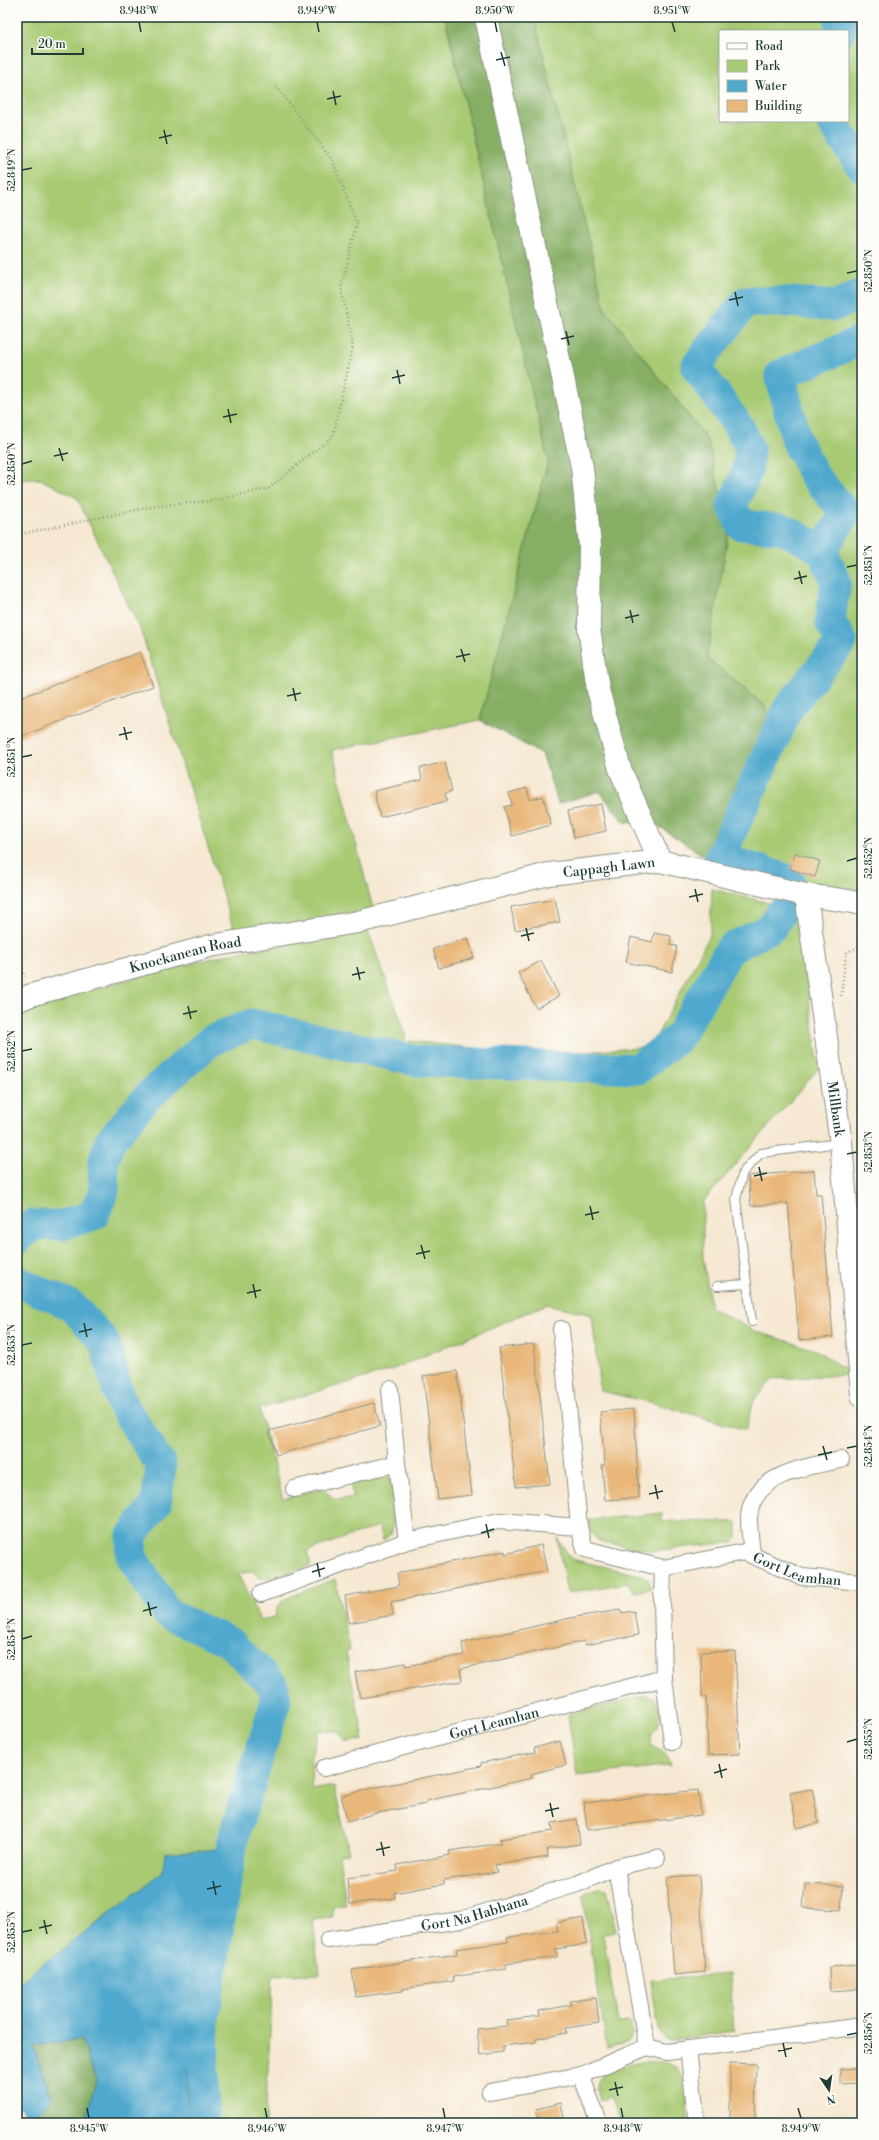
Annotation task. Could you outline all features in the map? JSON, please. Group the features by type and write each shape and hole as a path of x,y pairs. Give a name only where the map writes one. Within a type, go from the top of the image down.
{"street":[{"path":"486,17 582,467 590,546 589,628 598,690 620,769 660,861"},
{"name":"Cappagh Lawn","path":"358,922 549,874 660,861 806,895 848,900 862,904"},
{"name":"Millbank","path":"806,895 841,1143 862,1386"},
{"name":"Knockanean Road","path":"24,998 210,946 358,922"},
{"name":"Gort Leamhan","path":"561,1329 579,1527 585,1549 663,1568 744,1552 802,1577 862,1582"},
{"path":"390,1390 397,1463 407,1541"},
{"path":"752,1555 749,1517 754,1500 765,1485 782,1475 810,1465 841,1460"},
{"path":"294,1489 397,1463"},
{"path":"261,1594 407,1541 499,1521 579,1527"},
{"path":"663,1568 664,1678 672,1742"},
{"name":"Gort Leamhan","path":"324,1768 664,1678"},
{"name":"Gort Na Habhana","path":"328,1940 460,1920 577,1884 616,1867 657,1858"},
{"path":"616,1867 647,2047"},
{"path":"490,2092 581,2075 647,2047 667,2052 862,2026"},
{"path":"688,2049 697,2123"},
{"path":"581,2075 599,2123"}],"lane":[{"path":"752,1322 736,1199 743,1172 761,1153 841,1143"},
{"path":"717,1286 747,1284"}],"path":[{"path":"17,535 150,507 218,500 269,488 333,436 353,346 341,288 357,224 332,160 275,85"},
{"path":"841,1001 846,953 862,945"},
{"path":"17,954 24,998"},
{"path":"342,2123 351,2120 372,2123"}],"green space":[{"path":"17,17 445,17 548,461 480,720 332,750 373,909 299,924 234,931 141,631 77,498 40,479 17,480"},
{"path":"445,17 534,17 605,309 707,439 729,529 707,658 765,706 770,718 708,859 657,825 624,822 599,791 558,804 542,754 480,720 548,461"},
{"path":"534,17 862,17 862,894 782,885 708,859 770,718 765,706 707,658 729,529 707,439 605,309"},
{"path":"712,889 789,908 798,920 819,1068 703,1202 703,1257 711,1308 754,1331 816,1350 847,1371 846,1375 773,1379 754,1400 746,1430 654,1403 600,1391 592,1315 547,1304 391,1370 259,1409 283,1499 321,1488 336,1500 353,1497 351,1486 380,1472 389,1477 394,1498 394,1520 391,1534 383,1540 379,1526 307,1551 311,1565 274,1579 258,1577 253,1571 238,1574 260,1620 275,1617 277,1608 284,1599 335,1579 350,1650 346,1651 364,1740 346,1742 338,1731 318,1731 311,1762 312,1790 334,1786 349,1853 339,1854 346,1905 332,1906 333,1917 313,1919 319,1974 273,1975 265,2123 189,2123 187,2091 191,2001 219,1849 162,1873 17,1984 17,1011 33,1004 233,953 368,931 405,1032 406,1068 409,1041 540,1055 651,1047 710,935"},
{"path":"662,1513 662,1521 737,1522 737,1537 733,1542 651,1551 600,1541 593,1535 590,1527 589,1520"},
{"path":"557,1538 570,1557 575,1560 640,1575 648,1579 651,1588 635,1592 627,1583 567,1593"},
{"path":"646,1695 654,1697 660,1712 660,1720 658,1725 651,1733 651,1745 666,1754 671,1765 577,1776 568,1715"},
{"path":"601,1887 607,1889 616,1931 603,1934 618,2023 630,2022 633,2033 626,2043 607,2048 583,1897 585,1893"},
{"path":"730,1974 734,2031 673,2040 665,2039 659,2031 651,1980"},
{"path":"81,2039 96,2080 85,2123 24,2123 52,2100 33,2045"},
{"path":"646,2061 671,2064 682,2075 686,2090 688,2123 621,2123 611,2097 599,2101 597,2085 604,2074 617,2068"}],"water":[{"path":"219,1849 191,2001 187,2091 189,2123 85,2123 96,2080 81,2039 33,2046 52,2100 30,2118 17,2105 17,1984 162,1873 165,1854"}],"building":[{"path":"140,652 153,686 17,738 17,699"},
{"path":"445,762 452,791 445,793 447,801 380,817 374,791 422,780 420,768"},
{"path":"527,788 530,800 543,796 551,825 512,836 504,807 512,805 509,793"},
{"path":"601,804 606,831 574,838 568,811"},
{"path":"795,853 820,861 815,877 790,869"},
{"path":"555,899 560,922 515,930 511,907"},
{"path":"654,933 671,936 670,945 677,946 672,972 626,962 631,937 652,942"},
{"path":"468,938 474,958 439,968 433,949"},
{"path":"541,961 559,996 536,1008 518,973"},
{"path":"814,1170 816,1194 821,1194 833,1337 799,1340 788,1203 751,1206 748,1176"},
{"path":"534,1344 550,1484 516,1487 499,1348"},
{"path":"457,1371 472,1495 438,1499 423,1376"},
{"path":"374,1403 380,1426 276,1455 269,1431"},
{"path":"634,1409 639,1498 605,1500 602,1465 605,1465 600,1412"},
{"path":"541,1545 547,1571 391,1602 393,1615 349,1623 345,1596 399,1586 397,1573 505,1551 505,1554"},
{"path":"620,1610 621,1613 634,1611 638,1635 585,1645 584,1641 460,1669 462,1681 360,1698 355,1672 405,1663 406,1666 464,1655 462,1643 575,1617"},
{"path":"735,1651 740,1754 708,1755 706,1697 702,1697 701,1652"},
{"path":"560,1741 566,1765 531,1774 532,1778 426,1801 426,1804 372,1814 348,1822 341,1796 481,1766 481,1763 535,1752 534,1748"},
{"path":"812,1789 819,1823 797,1828 790,1793"},
{"path":"698,1790 701,1815 587,1830 584,1803"},
{"path":"577,1819 580,1844 547,1849 548,1857 495,1865 497,1872 444,1880 444,1884 394,1893 395,1898 350,1904 347,1878 398,1871 397,1865 450,1855 449,1851 501,1843 500,1839 553,1831 552,1823"},
{"path":"699,1875 705,1972 674,1975 667,1877"},
{"path":"805,1884 843,1886 841,1910 803,1908"},
{"path":"583,1918 587,1944 556,1949 557,1957 505,1964 506,1969 453,1977 454,1981 403,1989 403,1991 356,1997 352,1970 457,1954 456,1949 508,1942 507,1937 558,1931 556,1923"},
{"path":"862,1965 862,1989 830,1991 829,1967"},
{"path":"596,1998 599,2023 566,2028 567,2033 536,2039 536,2042 503,2046 503,2052 480,2055 477,2029 507,2026 506,2020 540,2016 539,2011 571,2005 570,2001"},
{"path":"730,2063 756,2064 755,2123 730,2123"},
{"path":"862,2068 862,2083 840,2084 840,2069"},
{"path":"561,2103 565,2123 540,2123 536,2109"}],"waterway":[{"path":"839,17 841,30"},
{"path":"832,122 862,167"},
{"path":"789,880 720,857 789,707 842,641 830,622 836,581 822,550 783,529 741,525 732,505 742,485 748,464 749,450 747,442 726,408 696,367 745,302 792,302 834,306 862,294"},
{"path":"822,550 846,513 815,477 797,442 780,375 862,340"},
{"path":"17,1240 32,1225 63,1225 94,1215 104,1190 103,1164 110,1141 150,1094 212,1040 252,1024 416,1061 638,1069 678,1038 730,949 772,927 780,914"},
{"path":"17,1281 72,1306 104,1341 121,1403 161,1465 156,1504 132,1535 131,1556 168,1614 229,1642 273,1685 276,1701 233,1839 204,2019 203,2123"}]}
